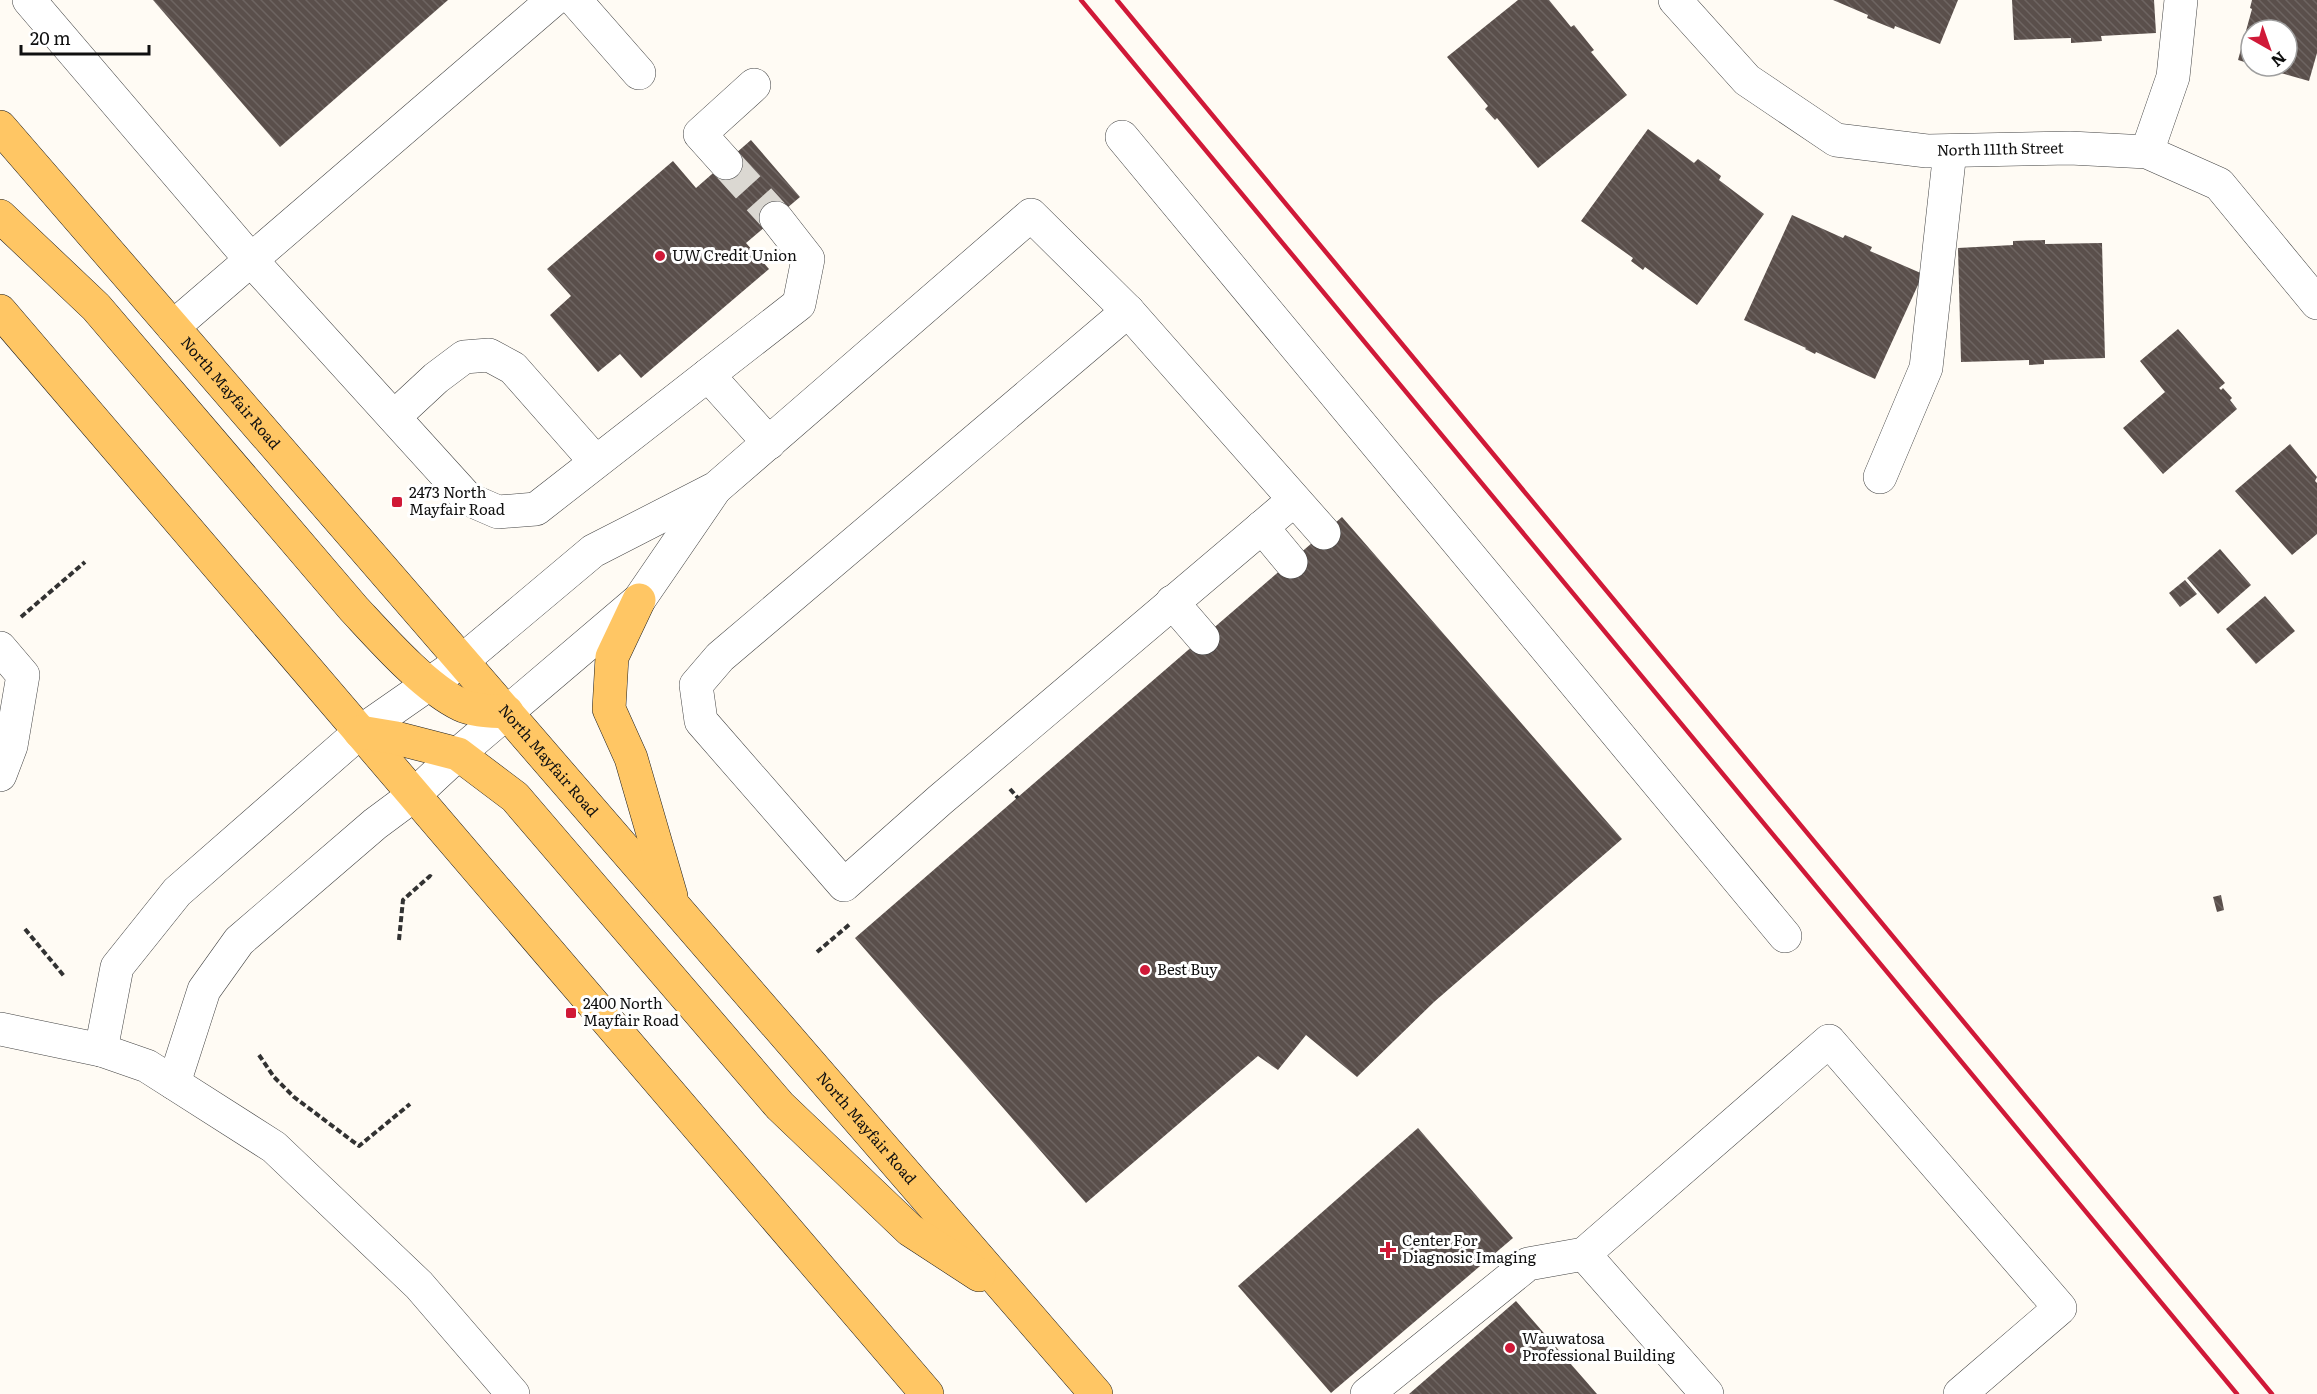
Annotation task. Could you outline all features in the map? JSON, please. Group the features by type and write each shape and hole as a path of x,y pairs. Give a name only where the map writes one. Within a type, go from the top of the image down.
{"main road":[{"name":"North Mayfair Road","path":"0,127 1096,1394"},
{"path":"0,216 96,307 354,609 391,648 430,683 462,706 507,712"},
{"path":"0,311 927,1394"},
{"path":"639,600 612,657 609,709 631,758 674,906"},
{"path":"360,732 396,738 458,754 515,797 780,1106 910,1230 1013,1297"}],"street":[{"path":"29,0 252,261 468,499 498,512 536,509 798,304 808,259 776,218"},
{"path":"173,327 553,0"},
{"path":"575,0 639,73"},
{"name":"North 111th Street","path":"1675,0 1747,80 1836,140 1927,151 2070,148 2147,152 2219,184 2317,303"},
{"path":"2147,152 2173,77 2181,0"},
{"path":"726,163 700,134 754,85"},
{"path":"1122,137 1785,936"},
{"path":"1880,477 1926,368 1950,151"},
{"path":"101,1050 117,967 177,892 360,732 462,661 593,551 716,488 1032,215 1128,311 1324,532"},
{"path":"1128,311 720,657 696,685 701,720 844,885 940,800 1294,500"},
{"path":"394,417 436,378 464,357 489,356 513,368 595,461"},
{"path":"708,375 769,443"},
{"path":"174,1083 204,990 239,941 375,824 414,795 458,754 639,600 716,488"},
{"path":"1262,527 1291,562"},
{"path":"1172,603 1203,638"},
{"path":"0,648 24,675 10,746 0,775"},
{"path":"0,1029 101,1050 147,1066 274,1147 419,1285 513,1394"},
{"path":"1367,1394 1528,1264 1584,1254 1828,1041 2060,1308 1960,1394"},
{"path":"1584,1254 1707,1394"}],"path":[{"path":"17,621 85,562"},
{"path":"1010,789 1018,798"},
{"path":"399,940 403,900 430,876"},
{"path":"25,929 64,976"},
{"path":"259,1054 274,1077 294,1097 359,1146 410,1104"}],"building":[{"path":"153,0 448,0 280,147"},
{"path":"1518,0 1549,0 1571,27 1574,25 1594,50 1591,52 1627,95 1538,168 1497,118 1495,120 1485,109 1488,106 1447,57"},
{"path":"1833,0 1958,0 1940,44 1895,26 1894,29 1867,18 1868,15"},
{"path":"2012,0 2154,0 2156,33 2101,36 2102,41 2071,43 2071,38 2014,40"},
{"path":"2252,0 2317,0 2317,53 2309,81 2298,78 2299,18 2250,18 2252,9 2250,8"},
{"path":"1648,129 1694,163 1698,159 1721,176 1719,180 1764,214 1697,305 1645,267 1643,270 1631,261 1633,258 1581,221"},
{"name":"UW Credit Union","path":"751,140 800,197 746,243 769,269 641,378 620,354 598,372 550,315 571,296 547,269 673,161 696,188"},
{"path":"1792,215 1843,238 1845,235 1872,247 1870,251 1923,274 1875,379 1816,352 1815,354 1744,320"},
{"path":"2045,240 2045,244 2102,243 2105,358 2044,360 2044,364 2029,365 2029,360 1961,362 1958,248 2013,245 2013,241"},
{"path":"2178,329 2225,383 2219,388 2221,390 2223,388 2232,398 2230,400 2237,409 2163,474 2123,428 2165,392 2140,361"},
{"path":"2290,444 2317,477 2315,481 2317,483 2317,534 2292,555 2235,491"},
{"path":"1342,517 1622,839 1434,1002 1357,1077 1306,1035 1278,1070 1258,1056 1086,1203 855,938"},
{"path":"2220,549 2251,585 2218,614 2187,578"},
{"path":"2185,580 2197,594 2180,607 2169,593"},
{"path":"2265,596 2295,631 2256,664 2226,629"},
{"path":"2221,895 2224,910 2217,912 2213,897"},
{"name":"Center For Diagnosic Imaging","path":"1418,1128 1513,1238 1331,1393 1238,1286"},
{"name":"Wauwatosa Professional Building","path":"1516,1301 1597,1394 1409,1394"}],"tunnel":[{"path":"726,163 776,218"}],"railway":[{"path":"1081,0 2237,1394"},
{"path":"1117,0 2272,1394"}],"place":[{"name":"UW Credit Union","path":"660,256"},
{"name":"2473 North Mayfair Road","path":"397,502"},
{"name":"Best Buy","path":"1145,970"},
{"name":"2400 North Mayfair Road","path":"571,1013"},
{"name":"Center For Diagnosic Imaging","path":"1388,1250"},
{"name":"Wauwatosa Professional Building","path":"1510,1348"}]}
